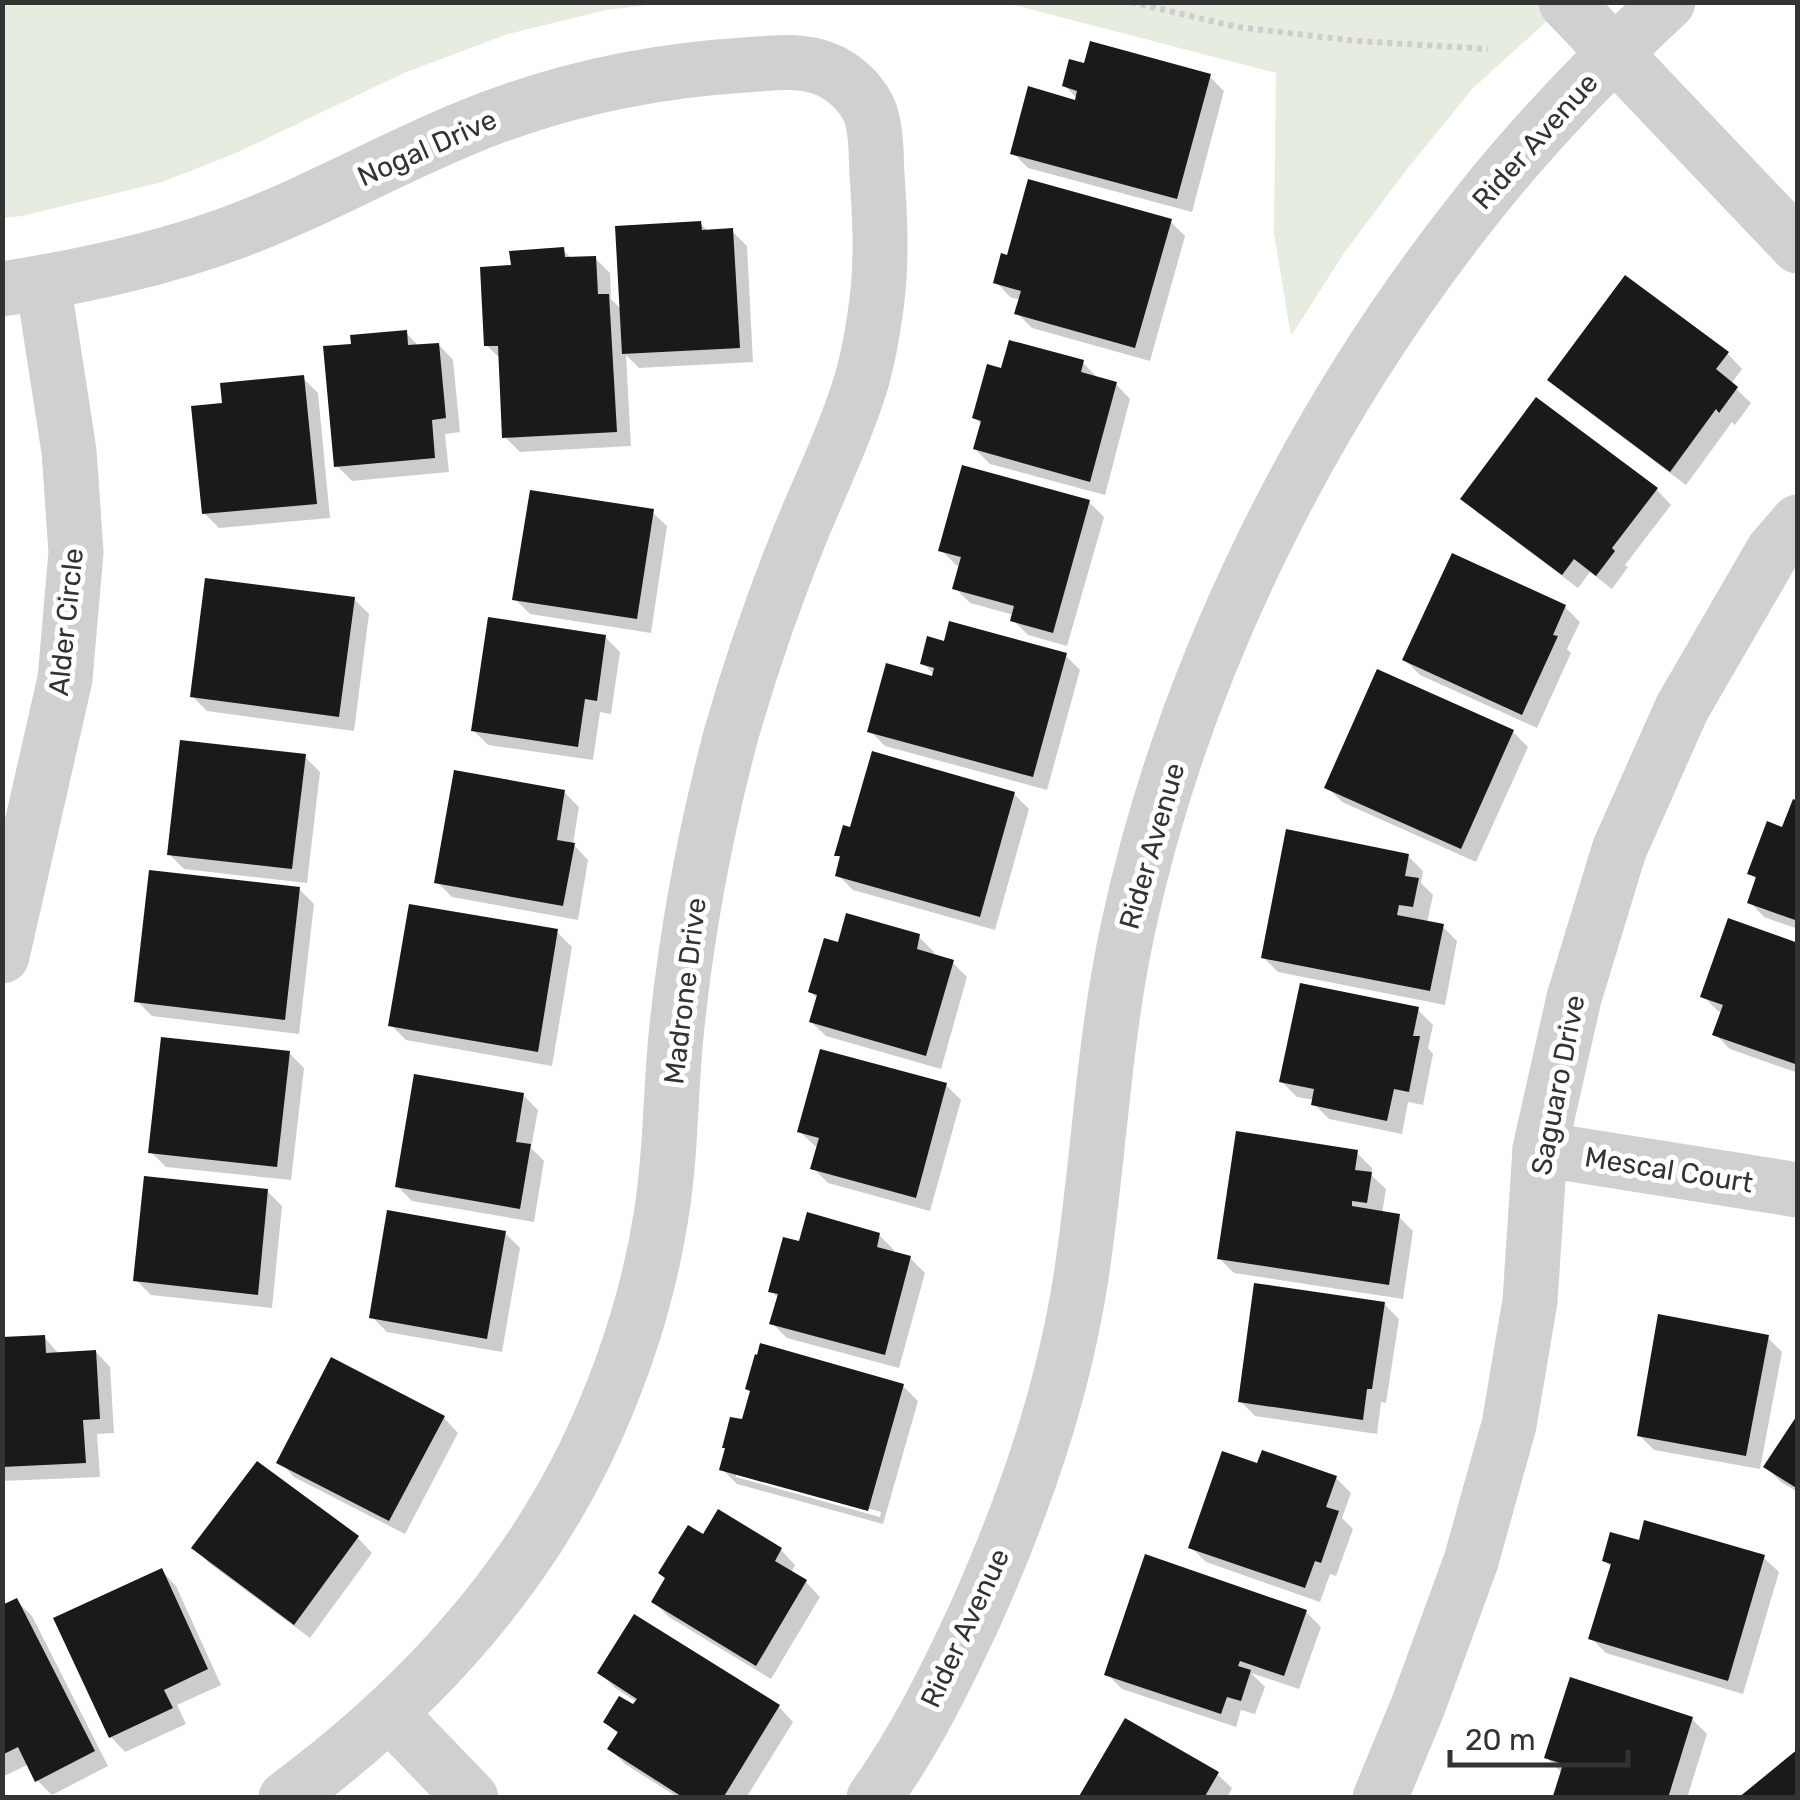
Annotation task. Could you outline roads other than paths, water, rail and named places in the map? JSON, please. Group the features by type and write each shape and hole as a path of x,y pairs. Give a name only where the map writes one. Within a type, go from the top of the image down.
{"street":[{"path":"1566,2 1798,246"},
{"name":"Rider Avenue","path":"874,1798 948,1674 1032,1475 1065,1364 1081,1279 1110,1032 1128,928 1166,788 1222,636 1259,552 1360,372 1476,205 1613,53 1668,2"},
{"name":"Nogal Drive","path":"23,286 134,263 229,234 339,188 463,128 575,90 638,76 798,62 820,66 856,89"},
{"name":"Madrone Drive","path":"286,1798 390,1714 482,1613 552,1514 584,1455 637,1326 662,1211 688,935 731,736 771,612 858,395 871,344 881,228 871,113 856,89"},
{"name":"Alder Circle","path":"2,956 65,678 76,552 69,451 23,286"},
{"name":"Saguaro Drive","path":"1380,1798 1471,1561 1509,1425 1530,1301 1540,1149 1574,998 1619,850 1682,708 1773,551 1798,522"},
{"name":"Mescal Court","path":"1540,1149 1798,1190"},
{"path":"390,1714 470,1798"}]}
